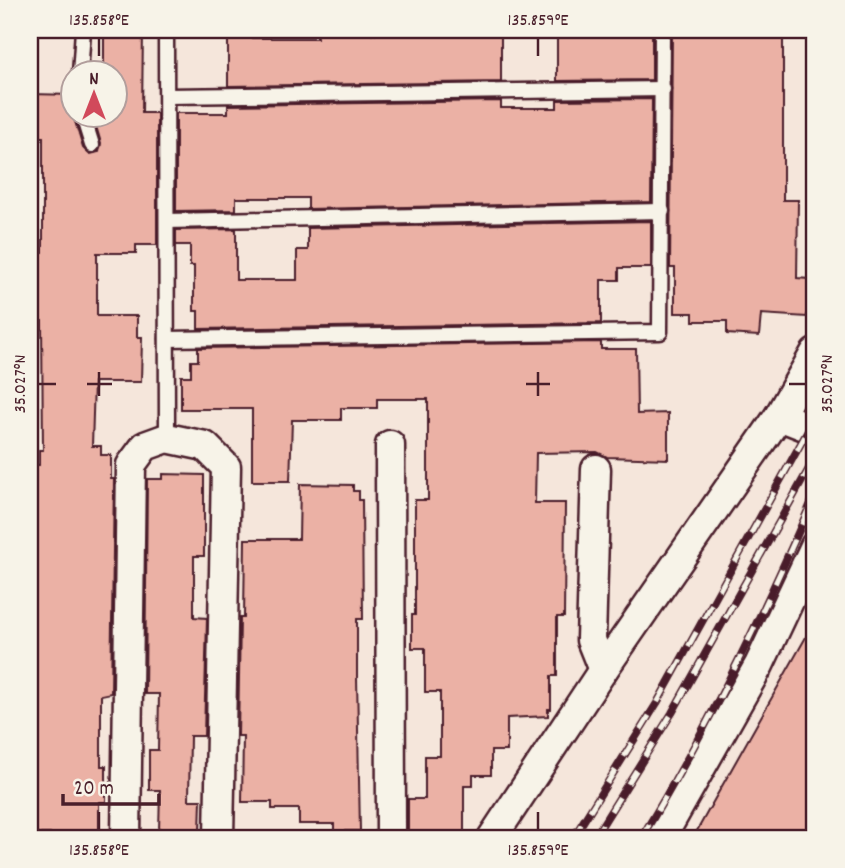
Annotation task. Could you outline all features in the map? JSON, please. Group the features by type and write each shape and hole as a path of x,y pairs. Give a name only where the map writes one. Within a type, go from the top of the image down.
{"street":[{"path":"492,838 603,670 779,415 815,353"},
{"path":"779,415 815,430"},
{"path":"126,838 131,465 145,446 167,438 205,446 226,467 219,838"},
{"path":"390,445 391,838"},
{"path":"596,469 591,640 603,670"},
{"path":"661,838 759,665 815,546"}],"lane":[{"path":"81,60 83,30"},
{"path":"166,30 167,438"},
{"path":"167,339 660,332 662,30"},
{"path":"167,96 663,89"},
{"path":"87,130 92,145"},
{"path":"167,221 662,211"}],"building":[{"path":"104,30 143,30 142,113 157,113 157,245 136,245 136,253 97,253 97,316 137,316 137,337 142,337 141,382 94,382 92,446 101,446 101,455 111,455 111,479 114,479 111,693 101,695 101,766 106,766 106,802 99,802 99,838 62,838 62,834 30,834 30,502 32,465 39,465 39,450 43,450 42,321 33,321 33,257 39,257 39,252 43,252 43,137 31,137 31,94 60,95 60,130 78,130 83,148 89,154 99,152 101,143 97,130 130,130 130,60 104,60"},
{"path":"317,30 358,30 358,33 501,34 501,82 228,86 228,38 317,38"},
{"path":"721,30 783,30 783,200 798,200 797,278 809,279 807,317 761,314 759,336 727,334 727,321 693,321 693,313 675,313 675,268 670,268 672,34"},
{"path":"557,34 652,34 652,80 557,81"},
{"path":"652,99 651,202 308,209 308,198 236,198 236,210 176,211 176,113 228,113 228,105 501,101 501,108 557,108 557,100"},
{"path":"651,221 651,268 619,268 619,280 601,280 601,323 198,329 198,311 194,311 194,266 190,266 190,245 176,245 176,230 236,229 236,280 297,280 297,250 308,250 308,228"},
{"path":"601,342 601,349 636,349 637,414 668,413 668,459 607,457 597,452 536,453 535,503 565,503 564,617 557,617 557,676 551,676 551,709 548,709 548,716 507,718 507,751 491,751 491,775 473,775 473,786 464,786 464,836 408,836 408,799 425,799 425,756 440,756 440,692 425,692 425,648 412,648 412,615 415,615 415,500 428,500 428,399 377,399 377,408 341,408 341,420 292,420 290,481 252,481 252,409 181,409 181,376 191,376 191,361 198,361 198,348"},
{"path":"163,474 204,475 204,556 194,556 194,617 207,618 204,736 190,736 189,800 201,800 200,831 159,831 160,790 149,790 149,750 158,750 159,694 145,694 147,479 163,479"},
{"path":"300,484 353,485 353,491 359,491 359,500 362,500 363,619 357,619 360,831 334,831 334,824 299,824 299,809 272,809 272,802 242,802 243,736 238,736 240,618 244,618 245,539 299,539"},
{"path":"815,621 815,838 693,838 713,802"}],"railway":[{"path":"573,838 657,703 815,418"},
{"path":"594,838 672,713 815,458"},
{"path":"641,838 734,669 815,494"}]}
